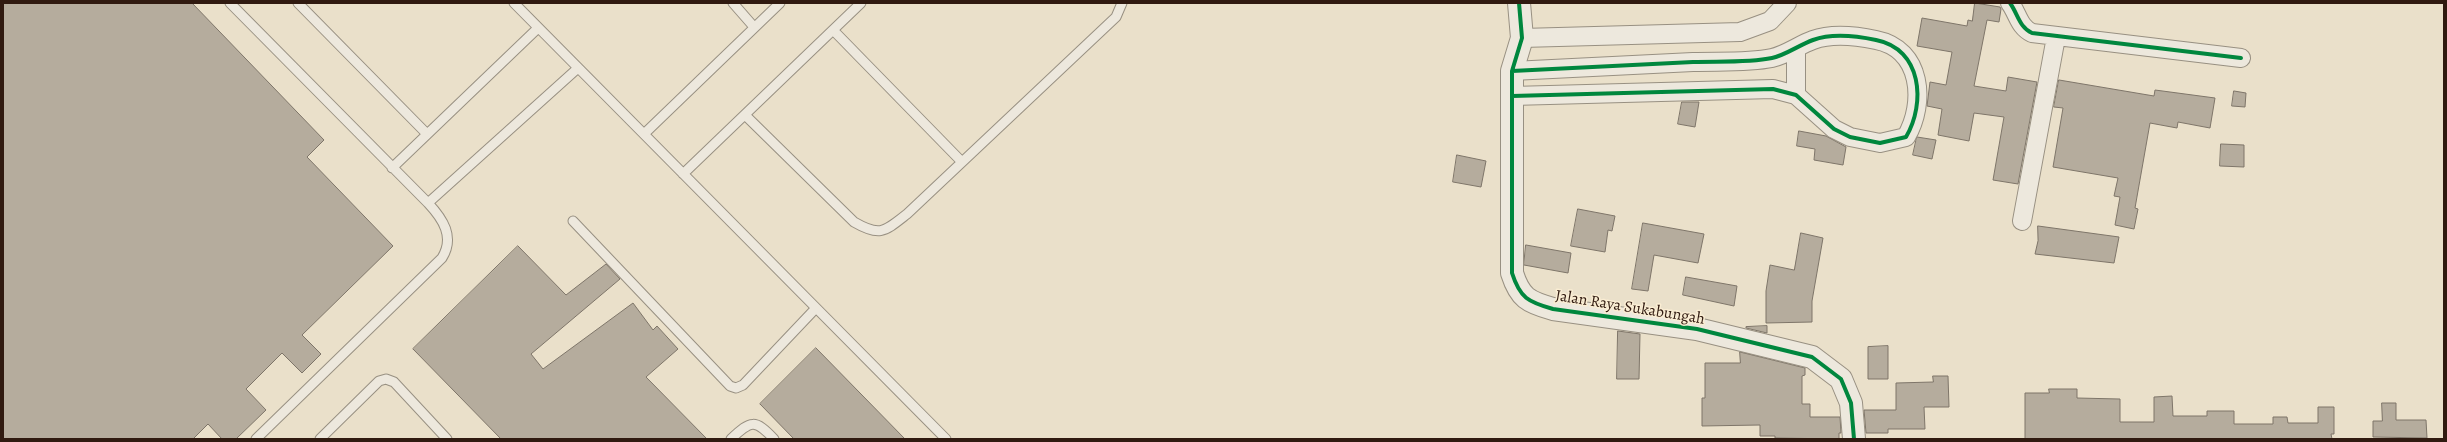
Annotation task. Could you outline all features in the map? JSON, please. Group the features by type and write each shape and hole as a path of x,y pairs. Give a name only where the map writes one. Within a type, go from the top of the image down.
{"street":[{"name":"Jalan Raya Sukabungah","path":"1519,3 1522,38 1512,71 1512,273 1518,290 1532,303 1553,309 1697,329 1812,357 1832,370 1846,389 1851,403 1854,439"},
{"path":"1522,38 1740,32 1770,21 1788,3"},
{"path":"2010,3 2025,30 2032,33 2241,58"},
{"path":"1512,71 1772,58 1826,36 1877,40 1896,48 1913,66 1918,98 1912,126 1906,137 1880,143 1850,137 1834,129 1796,95 1773,89 1512,96"},
{"path":"2022,221 2056,37"},
{"path":"1796,49 1796,95"}],"lane":[{"path":"230,3 441,217 447,231 449,243 442,258 256,439"},
{"path":"298,3 427,134"},
{"path":"514,3 946,439"},
{"path":"733,3 754,27"},
{"path":"644,134 780,3"},
{"path":"683,174 861,3"},
{"path":"745,115 854,222 870,231 875,232 888,229 962,162 1116,17 1122,3"},
{"path":"392,168 538,28"},
{"path":"833,30 962,162"},
{"path":"428,203 578,68"},
{"path":"573,221 730,386 736,388 743,385 816,308"},
{"path":"320,439 379,381 386,379 394,382 447,439"},
{"path":"731,439 745,426 755,424 762,426 774,439"}],"building":[{"path":"3,3 192,3 324,140 307,157 393,246 302,335 321,354 302,373 282,353 246,389 266,410 236,439 222,439 208,424 193,439 3,439"},
{"path":"1975,3 2000,7 2001,9 1999,22 1987,20 1974,86 2006,91 2008,77 2037,82 2018,184 1993,180 2004,117 1974,113 1969,141 1938,135 1942,109 1927,106 1930,82 1946,85 1952,52 1917,46 1922,18 1967,26 1968,20 1972,21"},
{"path":"2059,80 2154,96 2155,90 2215,98 2210,128 2178,122 2177,128 2150,123 2135,208 2138,209 2134,229 2115,225 2120,197 2114,196 2118,178 2053,167 2063,108 2054,107"},
{"path":"2234,91 2246,93 2245,107 2232,106"},
{"path":"1682,102 1699,102 1695,127 1678,124"},
{"path":"1799,131 1826,136 1846,147 1843,165 1814,160 1815,149 1797,146"},
{"path":"1917,137 1936,140 1932,159 1913,155"},
{"path":"2221,144 2244,145 2244,167 2220,166"},
{"path":"1457,155 1486,161 1481,187 1453,182"},
{"path":"1578,209 1615,216 1612,231 1608,230 1605,252 1571,246"},
{"path":"1643,223 1704,234 1698,263 1654,255 1648,291 1632,289"},
{"path":"2038,226 2119,237 2114,263 2035,254 2038,241"},
{"path":"1801,233 1823,238 1812,301 1812,322 1766,323 1766,291 1770,265 1794,270"},
{"path":"1526,245 1571,253 1568,273 1524,265"},
{"path":"518,246 566,295 606,264 620,279 531,354 543,369 633,303 653,330 657,326 678,349 646,377 707,439 501,439 413,349"},
{"path":"1686,277 1737,286 1734,306 1683,295"},
{"path":"1767,326 1767,333 1746,328 1746,327"},
{"path":"1618,331 1640,334 1639,379 1617,379"},
{"path":"1888,346 1888,379 1868,379 1868,347"},
{"path":"816,348 905,439 794,439 760,404"},
{"path":"1740,352 1805,368 1805,375 1802,376 1802,404 1810,404 1810,417 1840,417 1841,433 1839,433 1839,439 1775,438 1775,436 1760,436 1760,425 1702,426 1702,398 1705,398 1705,363 1740,363"},
{"path":"1933,376 1948,376 1949,407 1924,407 1925,429 1888,429 1888,433 1866,433 1864,410 1896,410 1896,383 1933,382"},
{"path":"2049,389 2077,389 2077,398 2120,399 2120,422 2154,422 2154,397 2172,396 2173,416 2207,416 2207,411 2234,411 2234,424 2273,424 2273,417 2287,417 2288,423 2318,423 2318,407 2334,407 2334,434 2331,434 2332,439 2025,439 2025,393 2049,393"},
{"path":"2382,403 2396,403 2396,420 2426,420 2427,438 2373,437 2373,421 2382,421"}],"cycle path":[{"path":"1519,3 1522,38 1512,71 1512,273 1522,294 1537,304 1553,309 1697,329 1812,357 1841,379 1851,403 1854,439"},
{"path":"2010,3 2021,24 2032,33 2241,58"},
{"path":"1512,71 1763,60 1777,57 1813,40 1828,36 1844,36 1876,40 1891,45 1903,54 1911,66 1916,79 1917,94 1916,109 1906,137 1880,143 1850,137 1834,129 1796,95 1773,89 1512,96"}]}
